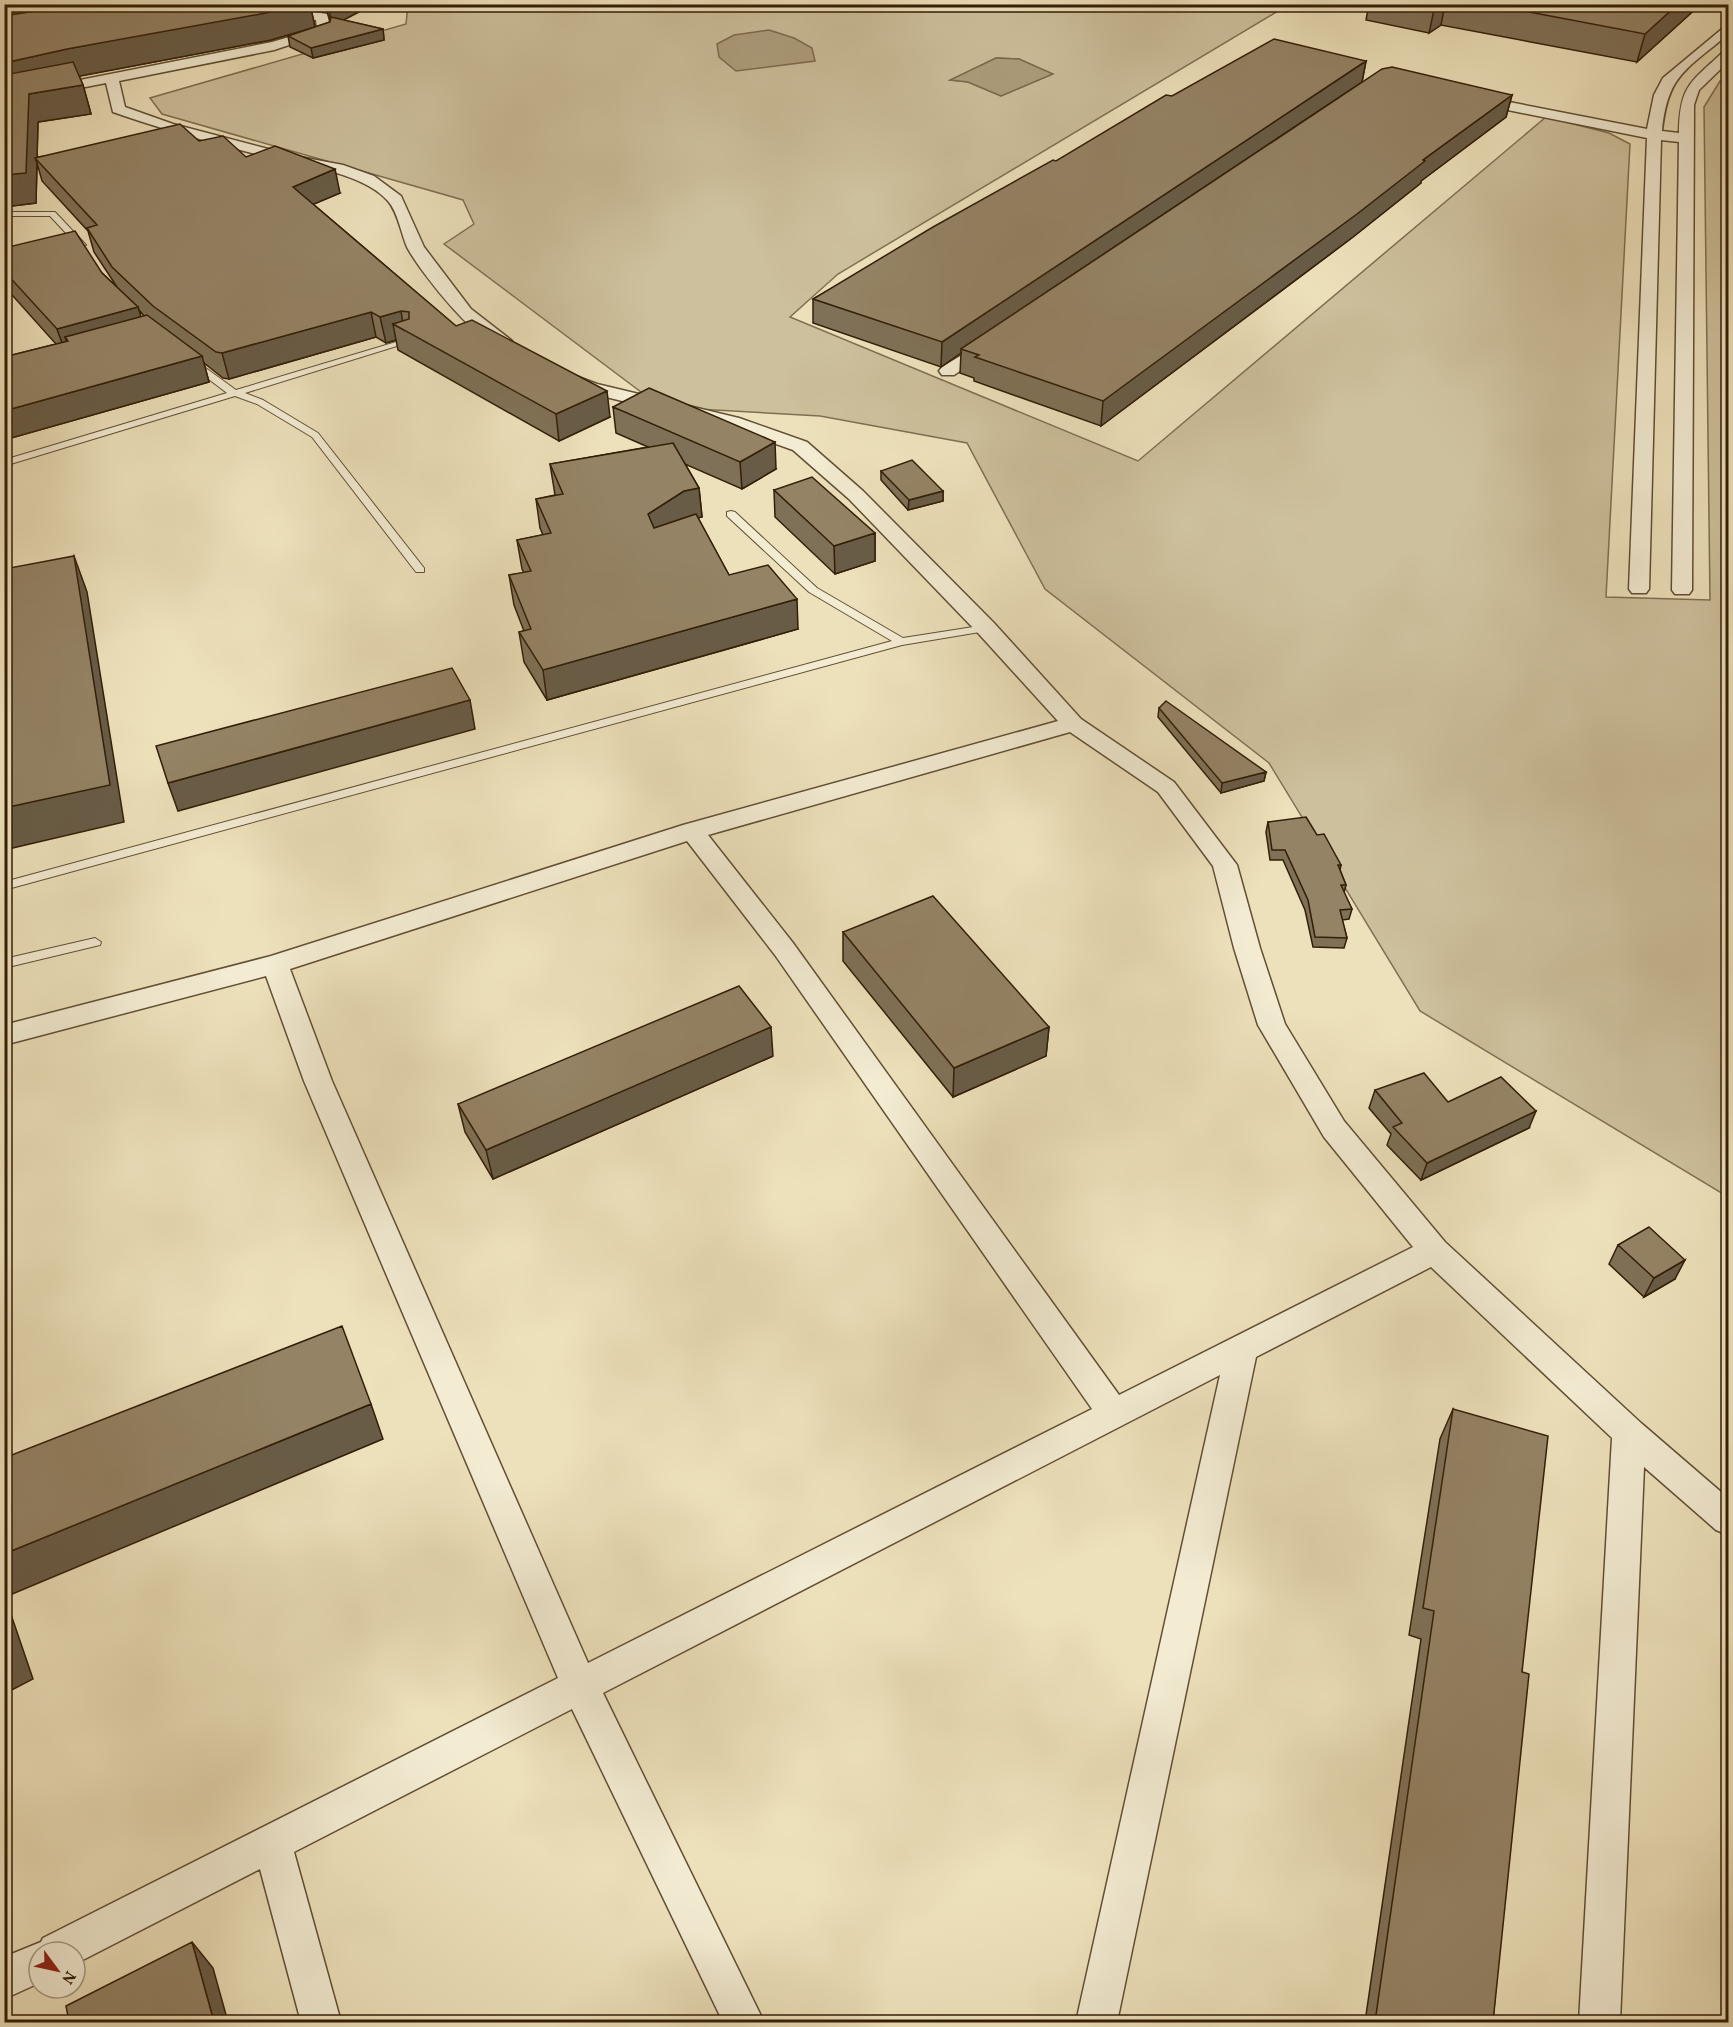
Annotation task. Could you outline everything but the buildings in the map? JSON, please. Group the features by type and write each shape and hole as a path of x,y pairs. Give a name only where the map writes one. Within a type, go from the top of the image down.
{"street":[{"path":"4,99 112,80 274,46 324,31 322,16 230,6"},
{"path":"1639,589 1654,135 1660,94 1666,83 1728,28"},
{"path":"1682,590 1687,105 1693,88 1728,55"},
{"path":"112,80 118,108 168,127 294,160 338,168 369,178 396,200 416,248 465,313 520,353"},
{"path":"1460,96 1654,135 1687,138"},
{"path":"948,371 1008,331"},
{"path":"560,373 591,388 732,422 800,446 856,495 986,628 1073,724 1166,787 1225,865 1247,948 1272,1024 1334,1129 1434,1251 1629,1433 1728,1519"},
{"path":"4,1035 275,964 692,831 1073,724"},
{"path":"692,831 784,949 1114,1414"},
{"path":"275,964 318,1081 580,1686 744,2022"},
{"path":"81,1940 1434,1251"},
{"path":"1098,2022 1242,1349"},
{"path":"1600,2022 1629,1433"},
{"path":"272,1843 321,2022"},
{"path":"4,1979 27,1967"}],"lane":[{"path":"4,214 52,214 78,238 90,257"},
{"path":"4,463 232,392 409,341"},
{"path":"184,357 232,392 260,402 315,435 420,570"},
{"path":"731,514 813,590 901,642"},
{"path":"4,886 901,642 986,628"},
{"path":"4,964 94,942"}],"shaded area":[{"path":"408,5 1288,5 838,274 790,317 1138,461 1546,117 1609,133 1630,144 1606,597 1710,600 1704,107 1720,81 1728,74 1728,1197 1420,1011 1269,763 1045,589 967,443 820,416 661,407 444,244 474,224 463,200 162,114 150,98 406,24","holes":["996,58 1019,59 1052,74 1001,96 968,82 951,80"]},
{"path":"769,30 794,38 812,48 815,61 736,71 719,57 717,44 734,35"},
{"path":"996,58 1019,59 1053,74 1001,96 968,82 950,80"}]}
